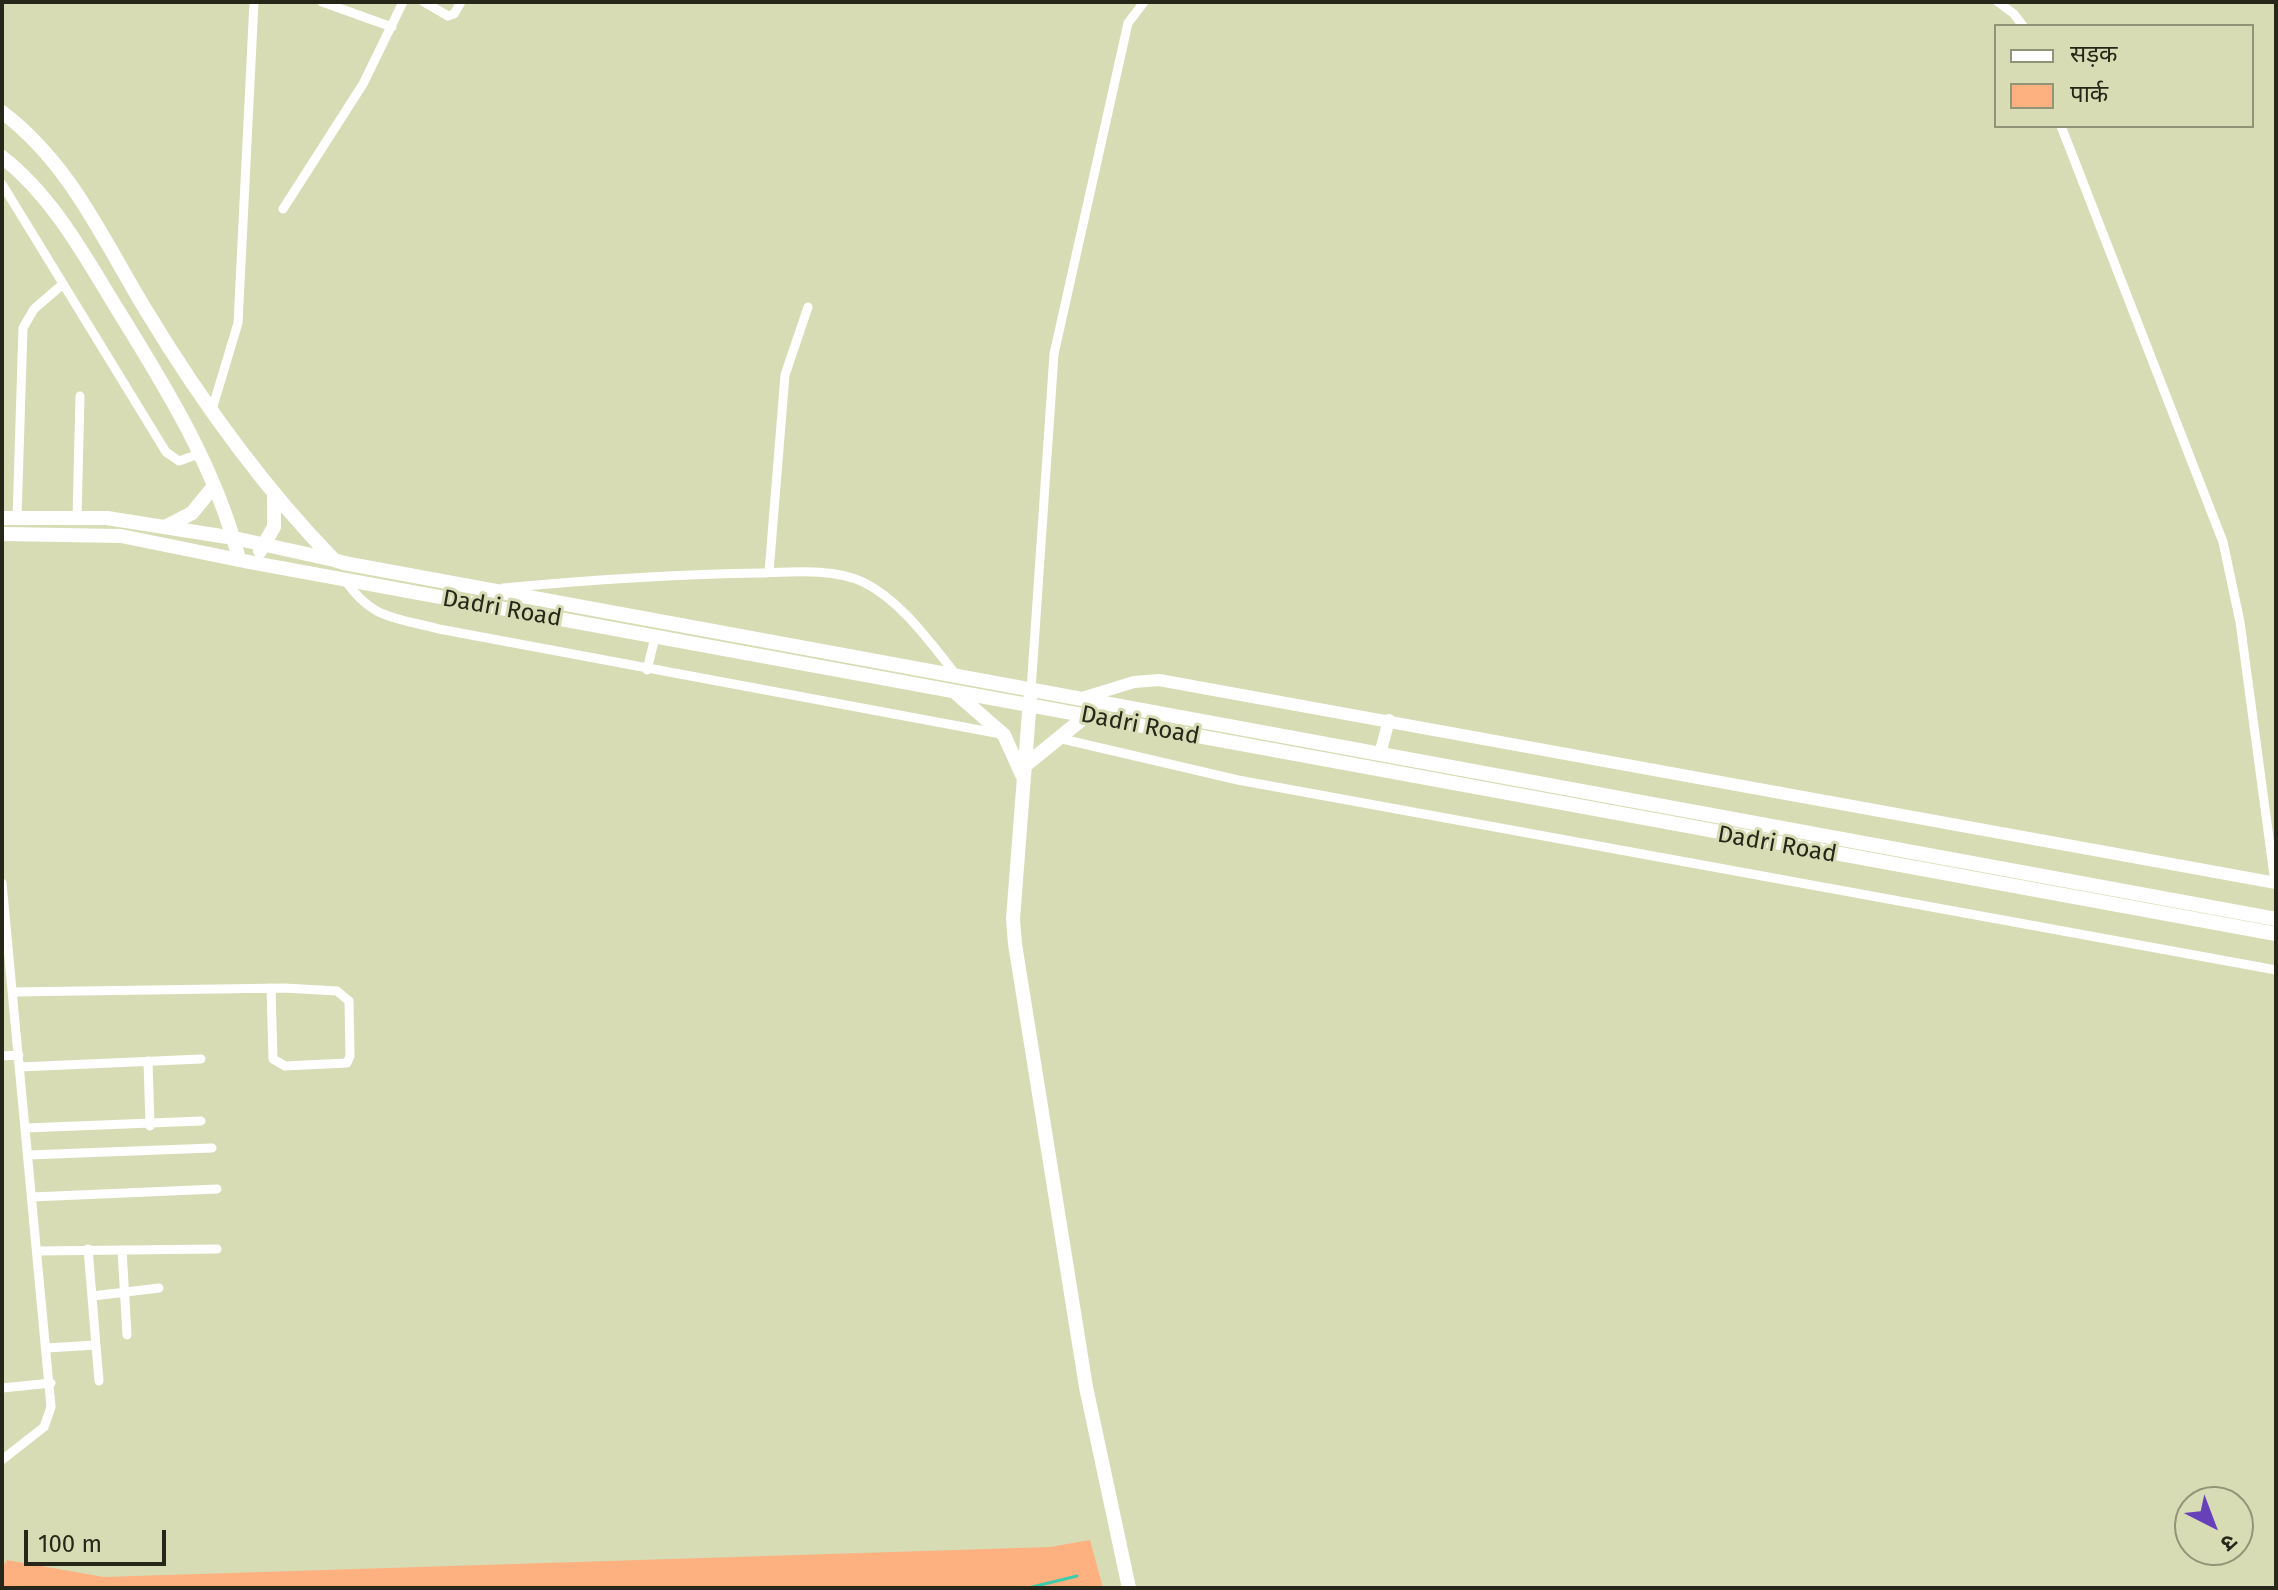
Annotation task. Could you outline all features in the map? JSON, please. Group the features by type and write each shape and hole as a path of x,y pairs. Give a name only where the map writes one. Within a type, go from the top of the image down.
{"main road":[{"path":"2,112 24,128 77,189 146,311 211,413 274,497 339,562"},
{"path":"2,157 41,193 71,235 168,391 214,486 244,560 264,546 274,527 274,497"},
{"path":"166,526 192,513 214,486"},
{"name":"Dadri Road","path":"9,518 77,518 166,526 234,538 487,590 2276,919"},
{"name":"Dadri Road","path":"2,534 121,536 653,645 955,692 1765,843 2276,934"},
{"path":"1031,690 1013,919 1015,944 1086,1387 1129,1588"},
{"path":"955,692 1004,735 1024,780"},
{"path":"1027,764 1056,737 1086,716"}],"street":[{"path":"211,413 238,323 254,2"},
{"path":"322,2 392,27"},
{"path":"283,209 363,84 403,2"},
{"path":"424,2 448,16 454,14 461,2"},
{"path":"1031,690 1054,354 1128,23 1144,2"},
{"path":"1998,2 2022,24"},
{"path":"1079,699 1134,682 1159,680 2276,883 2240,622 2223,542 2062,128"},
{"path":"2,184 166,452 179,461 199,454"},
{"path":"9,518 23,328 34,309 63,284"},
{"path":"769,572 785,375 808,307"},
{"path":"77,518 80,396"},
{"path":"487,590 630,576 769,572 853,578 879,591 924,635 958,677"},
{"path":"345,580 360,601 377,613 439,629 1004,735"},
{"path":"647,670 653,645"},
{"path":"1380,754 1389,720"},
{"path":"1056,737 1253,783 2276,970"},
{"path":"2,883 51,1383 48,1421 2,1460"},
{"path":"13,992 271,988 337,991 349,1001 347,1063 285,1066 273,1059 271,988"},
{"path":"2,1056 19,1055"},
{"path":"20,1067 201,1059"},
{"path":"148,1061 150,1126"},
{"path":"26,1128 150,1126 201,1121"},
{"path":"28,1155 212,1148"},
{"path":"32,1197 217,1189"},
{"path":"88,1249 99,1381"},
{"path":"38,1251 217,1249"},
{"path":"122,1250 127,1335"},
{"path":"93,1296 159,1288"},
{"path":"47,1348 95,1345"},
{"path":"2,1388 51,1383"}],"green space":[{"path":"1090,1540 1103,1588 2,1588 2,1567 7,1560 104,1577 1050,1547"}],"waterway":[{"path":"1028,1588 1077,1576"}]}
